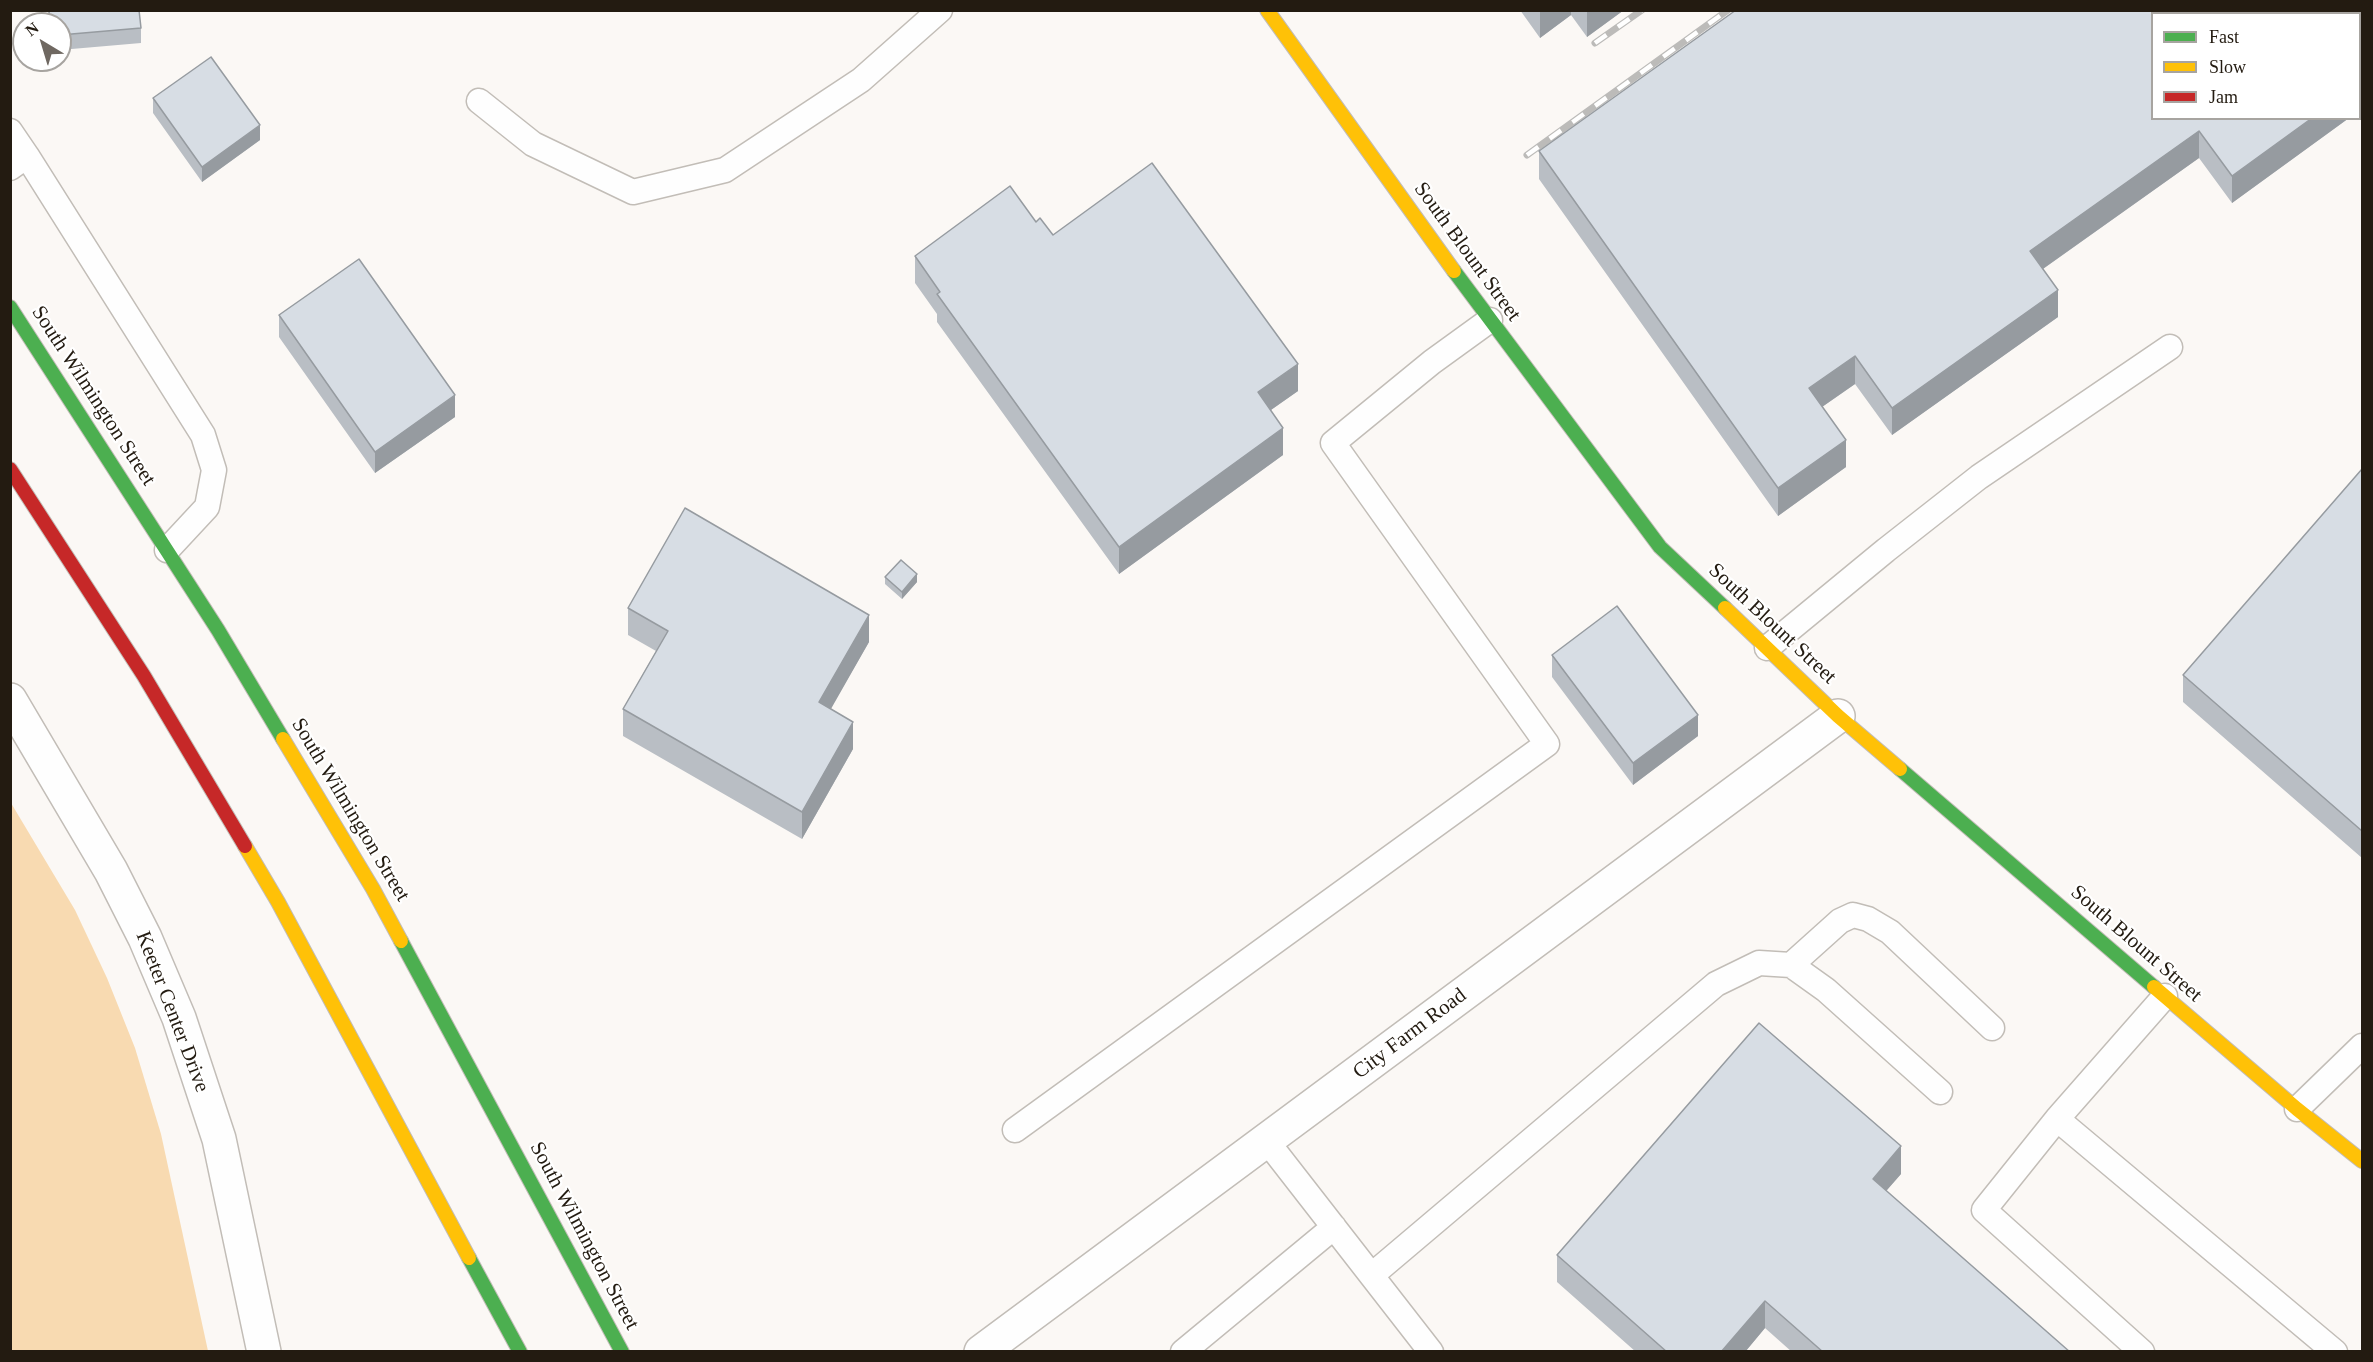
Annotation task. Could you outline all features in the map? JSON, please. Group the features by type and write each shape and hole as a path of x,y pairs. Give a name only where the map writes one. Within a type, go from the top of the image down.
{"main road":[{"name":"South Blount Street","path":"1267,10 1490,320 1660,548 1838,716 2297,1109 2362,1161"},
{"name":"South Wilmington Street","path":"10,308 218,630 373,889 622,1352"},
{"path":"10,470 144,676 279,902 520,1352"}],"street":[{"name":"Keeter Center Drive","path":"10,700 111,871 146,938 179,1018 219,1139 264,1352"},
{"name":"City Farm Road","path":"981,1352 1838,716"}],"lane":[{"path":"479,101 533,144 633,192 725,170 861,80 940,10"},
{"path":"10,131 19,162 203,435 214,470 207,507 167,550"},
{"path":"1015,1130 1547,744 1333,443 1432,362 1490,320"},
{"path":"1767,648 1979,477 2170,347"},
{"path":"1791,965 1840,921 1853,915 1868,919 1890,932 1992,1028"},
{"path":"1372,1275 1716,984 1759,963 1791,965 1826,990 1940,1092"},
{"path":"2142,1352 1984,1210 2056,1119 2165,996"},
{"path":"2297,1109 2362,1046"},
{"path":"2056,1119 2335,1352"},
{"path":"1266,1140 1431,1352"},
{"path":"1183,1352 1334,1227"}],"shaded area":[{"path":"11,803 75,910 107,978 135,1048 161,1134 208,1351 11,1351"}],"building":[{"path":"49,10 139,10 141,28 72,34 72,12 49,12"},
{"path":"1736,10 2362,10 2361,83 2361,12 2151,12 2151,120 2309,120 2232,176 2199,131 2030,251 2058,290 1892,408 1855,356 1809,388 1846,440 1778,488 1539,151"},
{"path":"211,57 260,125 202,167 153,98"},
{"path":"1152,163 1298,364 1258,392 1283,428 1119,547 937,294 940,292 915,256 1010,186 1036,222 1040,218 1053,235"},
{"path":"359,259 455,395 375,452 279,315"},
{"path":"2362,469 2362,831 2183,675"},
{"path":"685,508 869,615 819,702 853,722 802,812 623,709 668,631 628,608"},
{"path":"901,560 917,574 902,592 885,577"},
{"path":"1617,606 1698,715 1633,763 1552,655"},
{"path":"1759,1023 1901,1146 1873,1179 2070,1352 1823,1352 1765,1301 1721,1352 1667,1352 1557,1255"}],"railway":[{"path":"1595,43 1642,10"},
{"path":"1527,155 1728,10"}],"traffic: fast":[{"path":"1454,271 1660,547 1725,608"},
{"path":"10,307 218,630 283,739"},
{"path":"1900,769 2154,987"},
{"path":"401,941 622,1352"},
{"path":"469,1258 520,1352"}],"traffic: slow":[{"path":"1267,10 1454,271"},
{"path":"1725,608 1838,716 1900,769"},
{"path":"283,739 373,889 401,941"},
{"path":"245,846 278,902 469,1258"},
{"path":"2154,987 2297,1109 2362,1161"}],"traffic: jam":[{"path":"10,469 144,676 245,846"}]}
